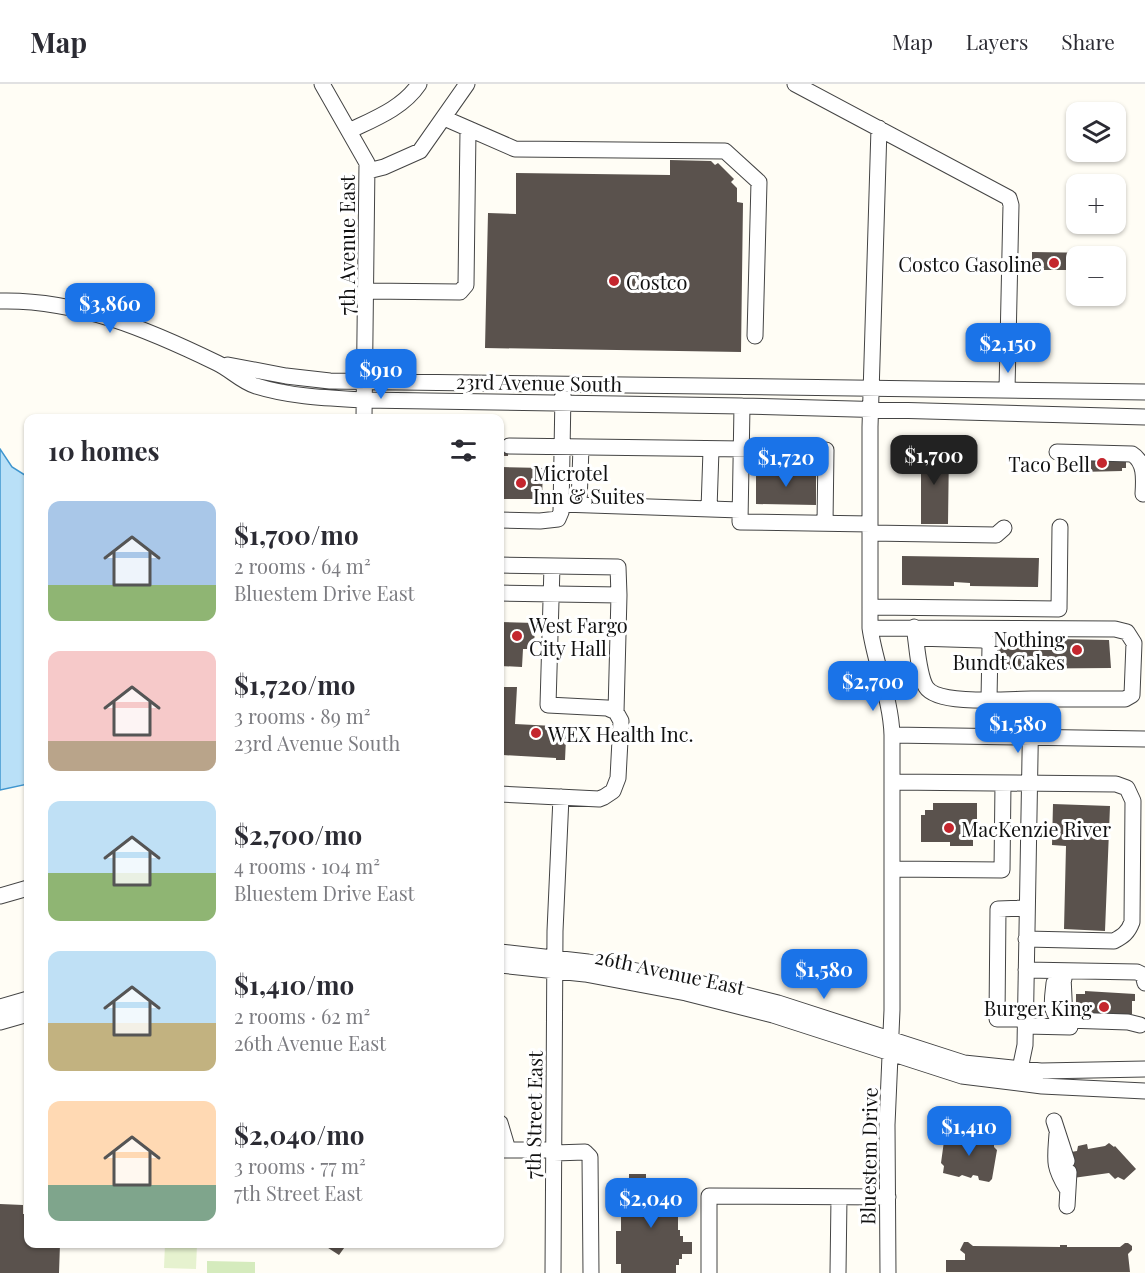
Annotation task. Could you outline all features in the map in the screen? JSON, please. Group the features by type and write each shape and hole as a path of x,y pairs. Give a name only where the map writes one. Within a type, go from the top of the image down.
{"street":[{"name":"7th Avenue East","path":"322,84 365,158 368,171 364,414"},
{"path":"368,171 384,167 420,151 467,84"},
{"path":"795,84 1009,198 1007,390"},
{"path":"349,131 388,112 409,88"},
{"path":"444,118 515,149 725,151 759,183 755,336"},
{"name":"Bluestem Drive","path":"879,128 870,409 870,628 875,660 888,706 892,735 892,1047 887,1125 888,1273"},
{"path":"367,291 460,292 464,289 466,285 468,130"},
{"path":"0,301 60,305 112,317 219,364"},
{"name":"23rd Avenue South","path":"219,364 330,381 1145,392"},
{"name":"23rd Avenue South","path":"219,364 254,386 309,397 1145,417"},
{"path":"504,520 558,519 561,504 563,384"},
{"path":"742,406 740,522 825,523 870,529 996,535 1004,528"},
{"path":"509,447 826,450 825,523"},
{"path":"579,504 581,447"},
{"path":"709,509 711,450"},
{"path":"1057,452 1124,453 1139,457 1145,472 1143,494"},
{"path":"561,504 740,510"},
{"path":"870,607 1059,609 1060,527"},
{"path":"504,565 618,567 616,712 621,722 618,778 613,791 604,797 598,799 504,794"},
{"path":"552,566 548,705 607,708 616,712"},
{"path":"504,593 618,594"},
{"path":"870,628 988,642 990,646 989,699"},
{"path":"1115,629 1127,632 1134,643 1132,695 1125,699 950,699 934,695 926,687 915,633 1115,629"},
{"path":"1020,1069 1025,1050 1031,699"},
{"path":"892,735 1145,740"},
{"path":"892,782 1116,784 1127,788 1133,801 1132,922 1129,930 1123,937 1114,941 1026,939"},
{"path":"892,868 1002,870 1003,783"},
{"name":"7th Street East","path":"553,1273 555,921 561,797"},
{"path":"0,896 24,889"},
{"path":"1027,908 998,909 997,1019 1045,1027 1125,1029 1142,1022"},
{"name":"26th Avenue East","path":"504,953 556,965"},
{"name":"26th Avenue East","path":"504,965 556,965 588,962 691,981 778,1003 962,1076 1042,1086 1145,1091"},
{"path":"1026,970 1047,971 1063,975 1137,972 1143,975 1145,982"},
{"path":"1045,1027 1047,971"},
{"path":"1063,975 1054,983 1052,1004 1057,1018 1142,1022"},
{"path":"0,1007 24,1000"},
{"path":"0,1022 24,1015"},
{"name":"26th Avenue East","path":"892,1047 964,1063 1041,1071 1145,1069"},
{"path":"1067,1189 1057,1174 1056,1128 1066,1167 1067,1189 1067,1206"},
{"path":"504,1150 585,1152 590,1156 591,1273"},
{"path":"710,1273 709,1196 888,1197"},
{"path":"838,1273 839,1197"}],"green space":[{"path":"165,1248 197,1248 196,1269 164,1268"},
{"path":"207,1261 255,1262 255,1273 207,1273"}],"water":[{"path":"0,449 12,467 24,474 24,785 0,790"}],"building":[{"name":"Costco","path":"670,160 711,161 715,165 718,163 734,179 731,182 737,188 737,202 743,203 741,352 485,348 488,213 516,214 516,173 670,175"},
{"name":"Costco Gasoline","path":"1032,252 1066,253 1066,270 1032,270"},
{"name":"Microtel Inn & Suites","path":"504,439 509,439 508,456 504,456"},
{"path":"920,449 949,449 948,524 921,524 921,469 918,464"},
{"name":"Taco Bell","path":"1079,457 1126,458 1126,468 1122,468 1122,471 1079,472"},
{"name":"Microtel Inn & Suites","path":"504,467 543,468 542,499 504,499"},
{"path":"756,472 816,472 816,505 756,504"},
{"path":"902,556 1039,558 1038,587 970,586 970,583 954,582 954,586 902,585"},
{"name":"West Fargo City Hall","path":"504,622 535,623 534,649 523,649 522,667 504,666"},
{"path":"995,638 1109,640 1111,668 996,669"},
{"name":"WEX Health Inc.","path":"504,687 517,687 515,724 573,727 573,739 566,738 565,760 556,760 556,758 504,755"},
{"name":"MacKenzie River","path":"933,803 977,803 977,840 973,840 973,846 950,846 950,842 921,842 921,815 925,815 925,810 933,810"},
{"path":"1053,804 1110,806 1105,931 1064,929 1066,846 1052,845"},
{"name":"Burger King","path":"1085,991 1135,994 1135,1001 1132,1001 1132,1014 1076,1018 1076,994 1085,994"},
{"path":"951,1134 966,1136 979,1144 980,1138 992,1138 997,1150 992,1179 989,1182 979,1180 978,1176 973,1175 971,1178 943,1173 944,1166 941,1163 944,1141"},
{"path":"1109,1143 1115,1146 1136,1169 1124,1180 1118,1177 1115,1179 1109,1173 1073,1178 1071,1152 1077,1151 1078,1146 1087,1144 1088,1149"},
{"path":"629,1174 646,1174 646,1181 678,1181 678,1230 680,1230 680,1236 683,1236 683,1242 692,1242 692,1254 682,1254 679,1265 676,1265 676,1273 621,1273 621,1264 616,1264 616,1231 621,1231 621,1214 629,1214"},
{"path":"0,1204 23,1205 24,1248 60,1248 59,1273 0,1273"},
{"path":"964,1242 973,1246 1060,1247 1060,1245 1067,1245 1067,1247 1120,1247 1128,1243 1132,1246 1128,1254 1130,1272 946,1272 946,1260 965,1260 965,1254 960,1250"},
{"path":"328,1248 344,1248 339,1255"}],"place":[{"name":"Costco Gasoline","path":"1054,263"},
{"name":"Costco","path":"614,281"},
{"name":"Taco Bell","path":"1102,463"},
{"name":"Microtel Inn & Suites","path":"521,483"},
{"name":"West Fargo City Hall","path":"517,636"},
{"name":"Nothing Bundt Cakes","path":"1077,650"},
{"name":"WEX Health Inc.","path":"536,733"},
{"name":"MacKenzie River","path":"949,828"},
{"name":"Burger King","path":"1104,1007"}]}
